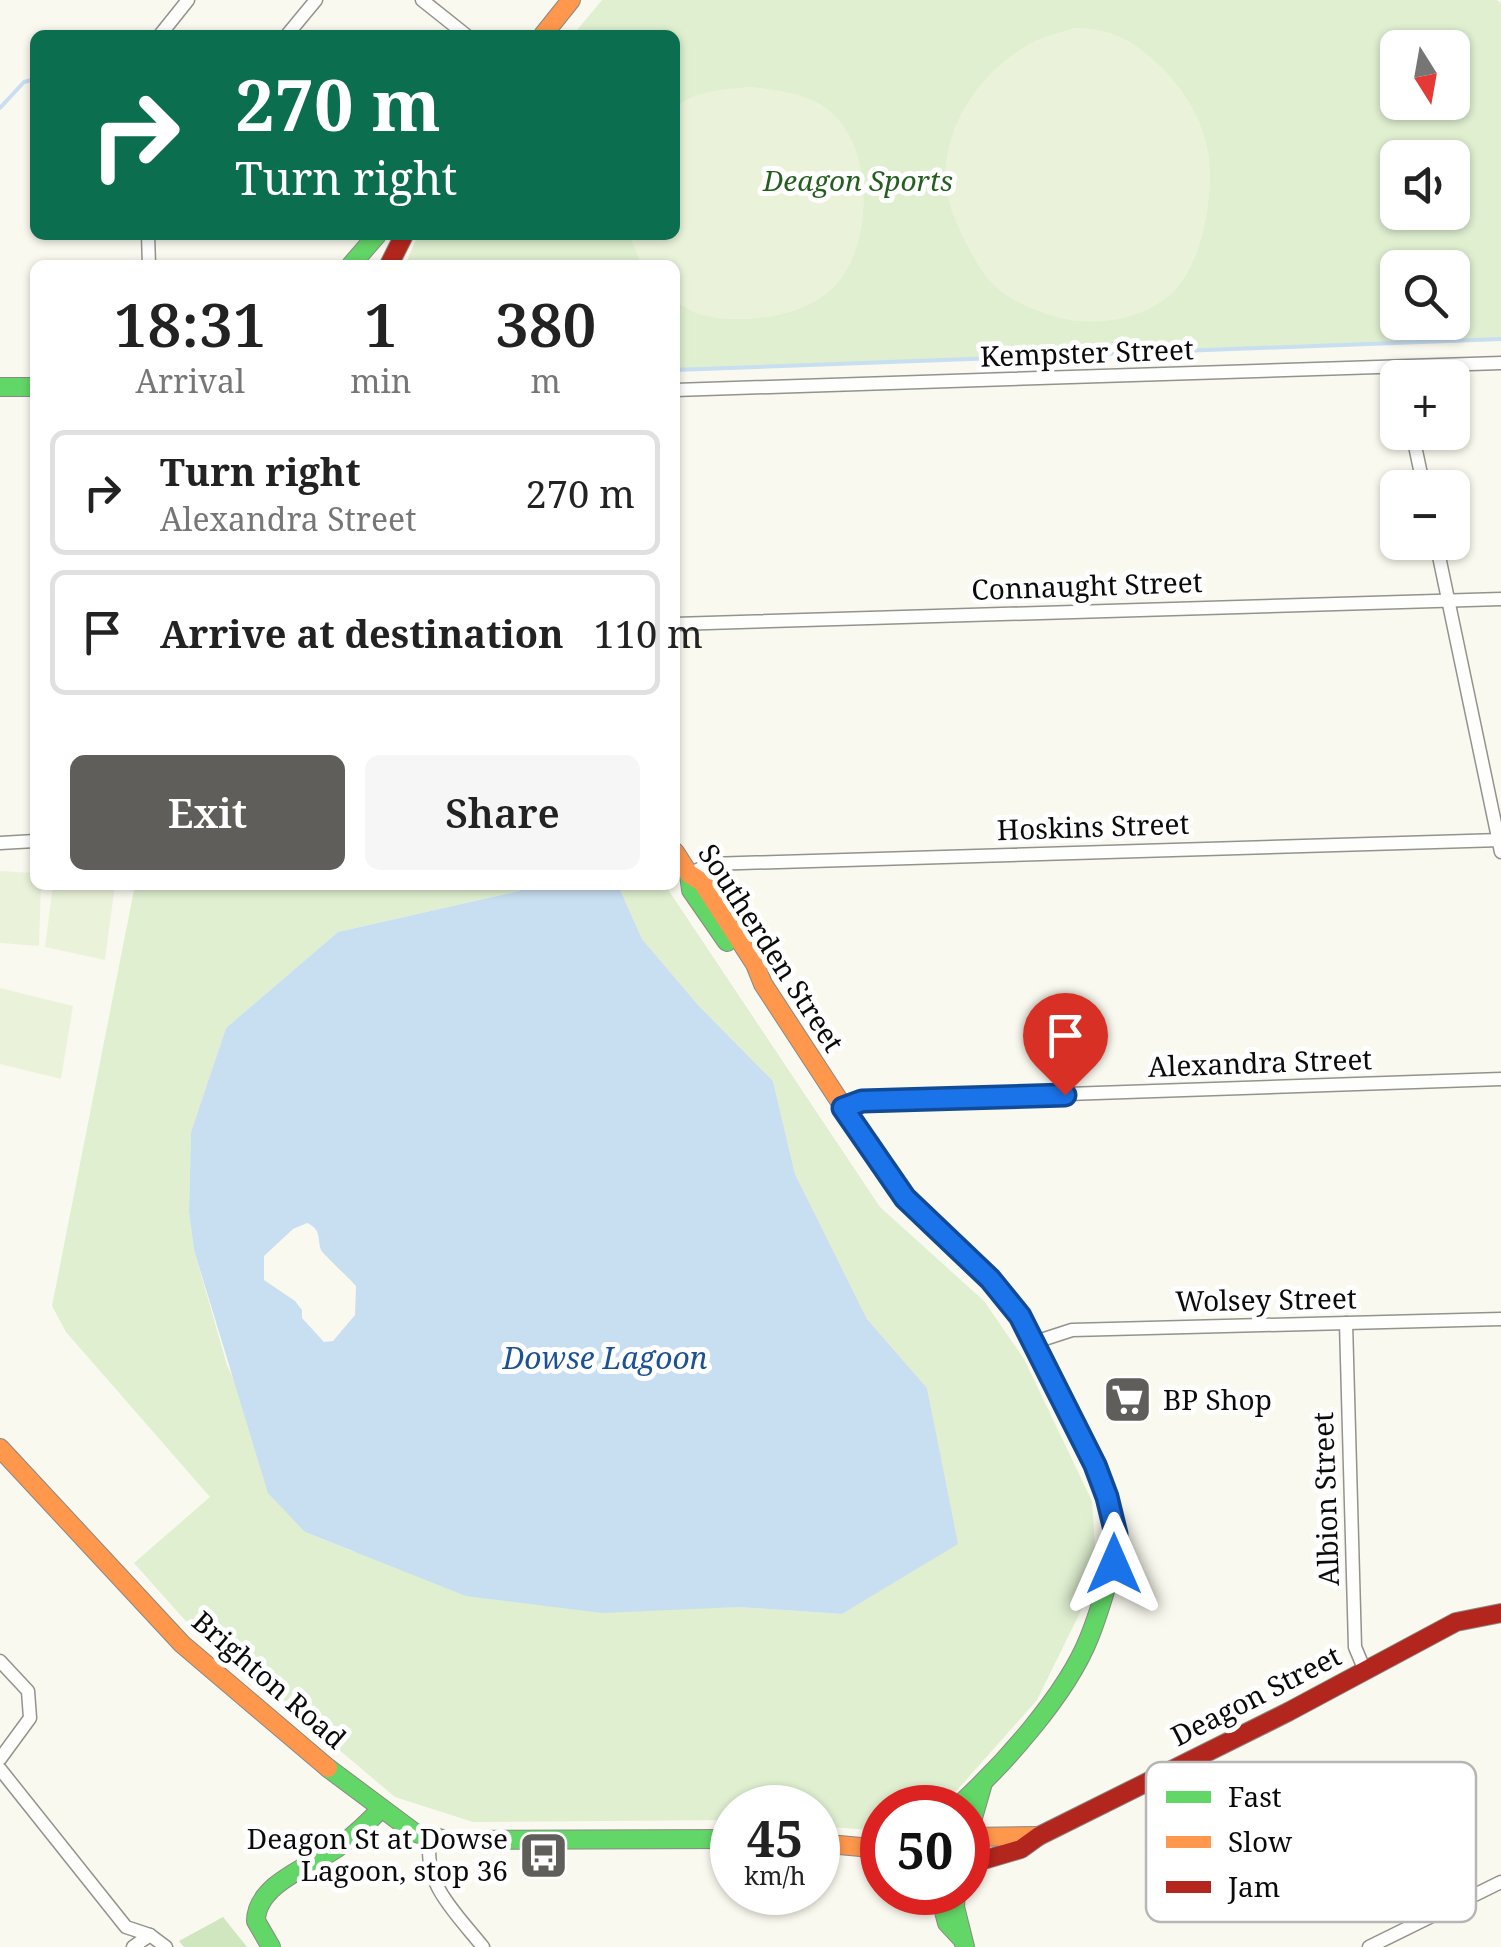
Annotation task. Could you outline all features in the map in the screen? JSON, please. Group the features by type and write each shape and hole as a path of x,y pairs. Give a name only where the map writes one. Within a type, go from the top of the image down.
{"main road":[{"path":"548,30 571,0"},
{"path":"356,260 373,240"},
{"path":"0,388 30,387"},
{"name":"Southerden Street","path":"680,860 689,874 702,882 893,1184 1005,1295 1035,1342 1107,1497 1116,1534 1114,1564 1100,1610 1072,1668 1048,1706 981,1785"},
{"name":"Brighton Road","path":"0,1448 182,1644 380,1810 415,1833 431,1838"},
{"name":"Deagon Street","path":"1185,1762 1456,1622 1501,1613"},
{"name":"Deagon Street","path":"990,1859 1021,1850 1038,1836 1146,1782"},
{"path":"271,1947 255,1919 256,1908 264,1896 338,1847 380,1810"},
{"name":"Deagon Street","path":"990,1835 1038,1836"},
{"path":"431,1838 506,1842 710,1839"},
{"path":"945,1915 963,1943"},
{"path":"957,1915 963,1943"}],"street":[{"path":"164,30 188,0"},
{"path":"291,30 316,0"},
{"path":"422,0 460,30"},
{"name":"Kempster Street","path":"1470,366 1501,363"},
{"name":"Kempster Street","path":"680,390 1380,373"},
{"path":"1440,560 1500,844"},
{"name":"Connaught Street","path":"680,624 1501,598"},
{"path":"0,842 30,841"},
{"name":"Hoskins Street","path":"689,874 710,864 1500,844"},
{"name":"Alexandra Street","path":"843,1108 862,1101 1501,1079"},
{"name":"Wolsey Street","path":"1035,1342 1072,1330 1501,1319"},
{"name":"Albion Street","path":"1346,1323 1356,1647 1365,1671"},
{"path":"0,1661 28,1691 30,1718 0,1759"},
{"path":"0,1769 126,1927 150,1935 166,1947"},
{"path":"431,1838 427,1855 434,1881 484,1947"},
{"path":"1476,1896 1500,1885"},
{"path":"1368,1947 1421,1922"},
{"path":"133,1947 150,1935"}],"green space":[{"name":"Deagon Sports","path":"602,0 1501,3 1501,340 680,369 680,260 407,260 416,240 680,240 680,30 577,30"},
{"path":"1074,28 1100,30 1122,38 1169,75 1197,117 1210,169 1204,228 1182,281 1171,294 1146,310 1101,321 1056,317 1021,304 1001,291 984,274 967,245 946,185 950,142 981,84 1031,43"},
{"path":"751,87 802,96 818,103 837,118 851,139 860,164 863,218 848,268 821,298 789,312 754,319 699,314 680,304 680,260 639,260 632,240 680,240 680,104 721,90"},
{"path":"0,871 30,873 30,890 41,890 39,946 0,943"},
{"path":"52,890 114,890 105,960 45,947"},
{"path":"134,890 521,890 338,932 226,1028 191,1132 189,1212 194,1250 227,1365 305,1532 352,1551 738,1607 842,1614 957,1544 927,1388 867,1319 795,1174 773,1081 698,1005 642,939 620,890 668,890 880,1207 984,1301 1024,1359 1092,1501 1097,1578 1037,1700 962,1785 860,1785 860,1829 840,1828 840,1785 710,1785 710,1820 473,1822 395,1797 184,1619 134,1563 210,1497 66,1332 52,1306"},
{"path":"0,988 73,1006 61,1079 0,1064"},
{"path":"223,1917 247,1947 184,1947 179,1941"}],"water":[{"name":"Dowse Lagoon","path":"521,890 620,890 642,939 698,1005 773,1081 795,1174 867,1319 927,1388 958,1544 842,1614 738,1607 602,1613 466,1596 305,1532 268,1493 194,1250 189,1212 191,1132 226,1028 338,932","holes":["307,1223 317,1231 321,1250 356,1286 355,1315 333,1341 324,1342 302,1318 302,1310 295,1301 264,1280 264,1256 293,1229"]}],"waterway":[{"path":"0,108 30,80"},
{"path":"680,370 1501,339"}],"traffic: fast":[{"path":"355,260 373,240"},
{"path":"0,387 30,387"},
{"path":"689,874 691,890 727,942"},
{"path":"980,1785 1049,1706 1079,1660 1113,1564"},
{"path":"328,1768 415,1833 448,1840 710,1839"},
{"path":"271,1947 256,1921 265,1897 287,1877 343,1844 380,1810"},
{"path":"945,1915 961,1938"},
{"path":"957,1915 965,1947"}],"traffic: slow":[{"path":"547,30 571,0"},
{"path":"680,860 689,874 702,882 755,964 763,984 893,1183 990,1279 1019,1316 1095,1465 1113,1514 1113,1564"},
{"path":"0,1448 182,1644 328,1768"},
{"path":"990,1837 1039,1836"},
{"path":"840,1845 860,1847"}],"traffic: jam":[{"path":"392,260 402,240"},
{"path":"1188,1762 1456,1622 1501,1613"},
{"path":"990,1858 1021,1849 1039,1836 1146,1783"}],"place":[{"name":"BP Shop","path":"1128,1400"},
{"name":"Deagon St at Dowse Lagoon, stop 36","path":"543,1855"}],"route":[{"path":"1065,1095 862,1101 843,1108 893,1184 990,1279 1020,1316 1095,1465 1113,1514 1114,1564"}]}
